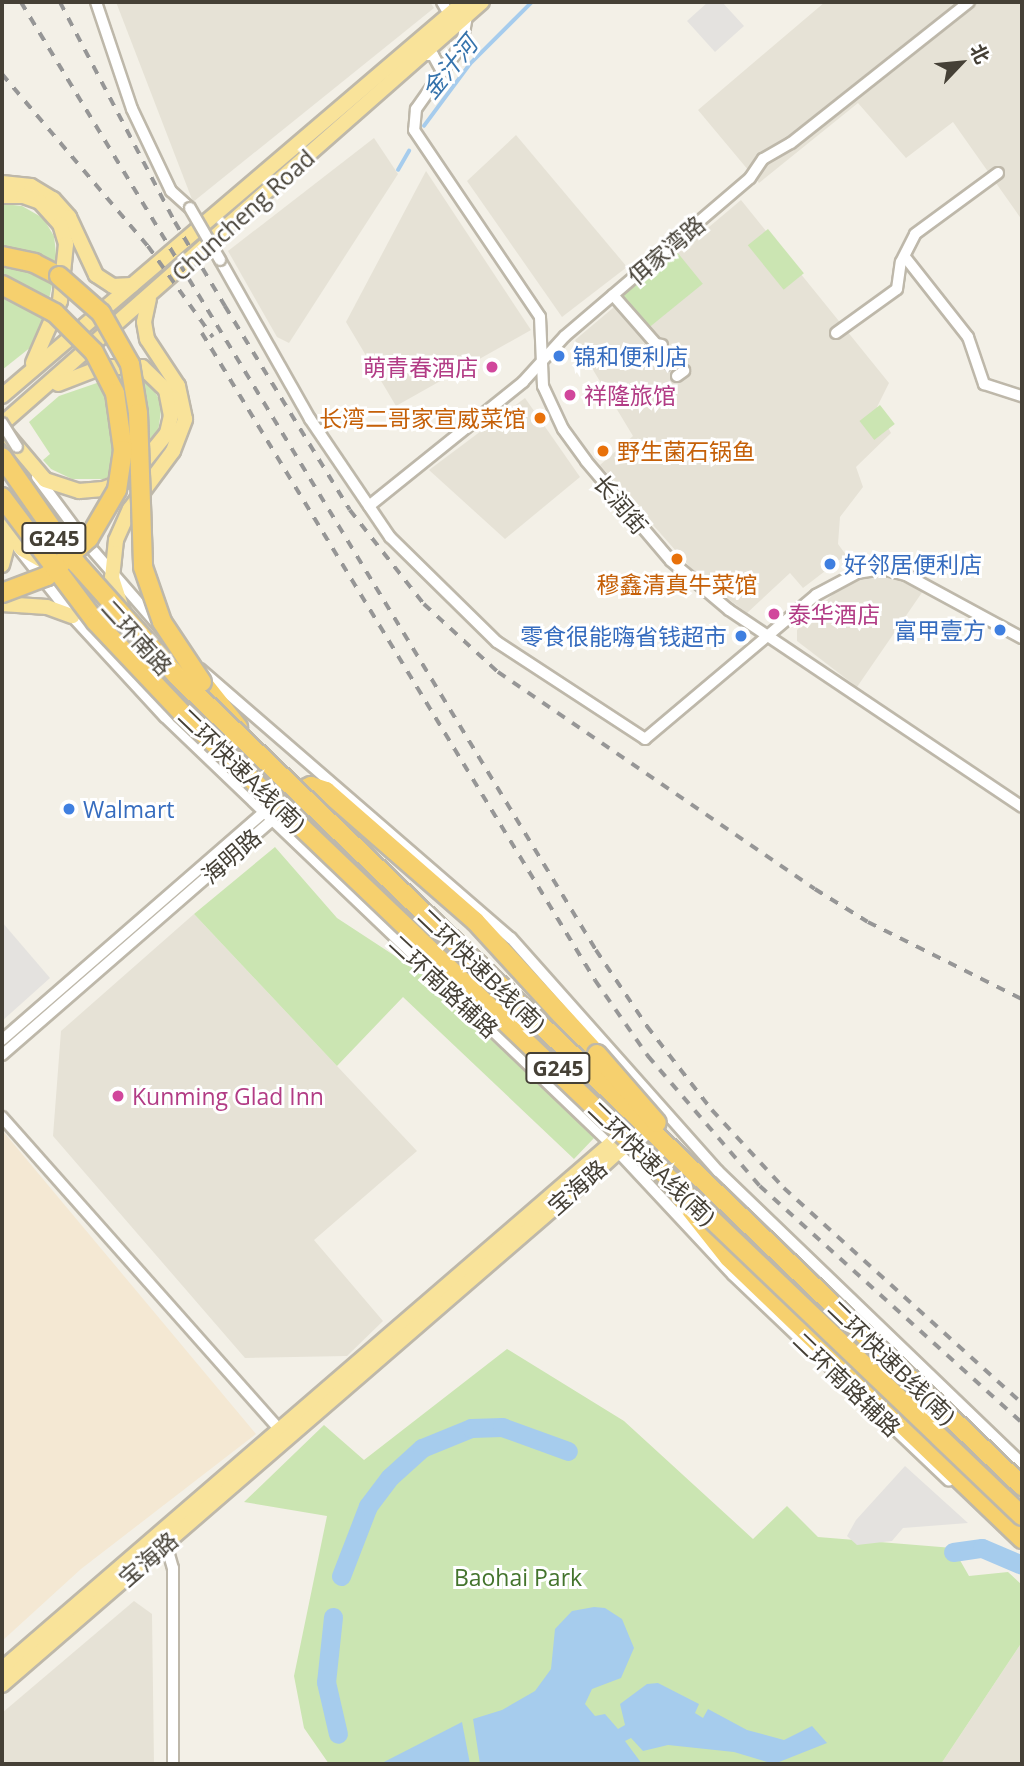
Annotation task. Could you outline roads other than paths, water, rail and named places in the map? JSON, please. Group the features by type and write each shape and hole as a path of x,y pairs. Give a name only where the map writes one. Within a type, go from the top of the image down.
{"highway":[{"path":"2,256 34,263 59,276 91,302 118,336 136,396 140,542 150,594 184,659 285,795 311,786 330,794 496,943 743,1220"},
{"path":"2,285 55,313 94,352 115,393 123,450 117,490 89,538 47,576 2,593"},
{"name":"二环快速B线(南)","path":"2,460 61,544 113,608 285,795 743,1220 1022,1488"},
{"name":"二环快速A线(南)","path":"2,497 96,622 182,713 1022,1514"},
{"path":"631,1131 743,1272 1022,1537"}],"main road":[{"name":"Chuncheng Road","path":"2,424 149,298 423,55 465,9 482,2"},
{"name":"Chuncheng Road","path":"2,396 446,8 465,9"},
{"path":"2,183 22,183 47,194 69,218 96,275 113,286 132,285"},
{"path":"2,196 23,196 40,202 60,224 66,244 65,278 56,313 40,352 19,381"},
{"path":"149,298 144,322 147,339 182,394 185,419 173,451 120,528 112,575 125,617 153,656"},
{"path":"2,431 52,484 79,491 103,489 122,483 143,468 167,433 171,416 161,382 149,371 129,365 73,376 17,412"},
{"name":"二环南路","path":"2,460 75,566 153,656 285,795 1022,1514"},
{"name":"二环南路","path":"2,491 79,595 163,689 285,795"},
{"path":"2,526 22,549 56,570 79,595"},
{"path":"2,526 6,546 2,565"},
{"path":"2,604 47,607 72,615"},
{"name":"二环南路","path":"631,1131 1022,1488"},
{"name":"宝海路","path":"2,1685 282,1433 631,1131"},
{"name":"宝海路","path":"2,1669 164,1537"}],"street":[{"path":"96,2 132,109 171,191 190,208 304,409 369,506 411,561 497,642 645,739 828,587 857,573 882,569 906,575 1022,638"},
{"name":"佴家湾路","path":"369,506 523,382 540,360 750,178 763,159 791,143 969,2"},
{"name":"长润街","path":"465,9 462,44 416,109 414,130 540,317 540,360 551,406 606,488 671,561 768,636 1022,807"},
{"path":"423,55 433,55 443,71"},
{"path":"836,333 897,289 905,257 920,230 962,204 998,173"},
{"path":"905,257 968,337 984,384 1022,396"},
{"path":"613,295 658,346"},
{"path":"2,424 112,575 195,664 511,938 741,1195 1022,1464"},
{"name":"二环南路辅路","path":"2,526 72,615 165,717 614,1147 733,1275 1022,1550"},
{"name":"海明路","path":"2,1055 268,816 285,795 319,772"},
{"name":"海明路","path":"2,1040 221,857"},
{"path":"631,1131 659,1104"},
{"path":"2,1116 282,1433"},
{"path":"164,1537 173,1568 173,1764"}],"water":[{"path":"605,1608 622,1619 634,1648 621,1678 592,1689 585,1704 595,1716 605,1714 618,1729 625,1725 620,1704 647,1684 658,1683 699,1704 695,1713 703,1718 708,1709 747,1730 784,1740 812,1726 827,1743 774,1764 734,1752 668,1745 643,1751 631,1738 625,1741 642,1764 480,1764 473,1719 502,1710 535,1691 551,1669 555,1629 572,1611"},
{"path":"462,1722 470,1764 380,1764"}],"waterway":[{"name":"金汁河","path":"424,126 470,64 532,2"},
{"name":"金汁河","path":"398,170 409,151"},
{"path":"341,1576 368,1506 390,1477 422,1448 471,1428 502,1427 568,1451"},
{"path":"953,1552 982,1548 1022,1565"},
{"path":"333,1617 326,1682 338,1734"}],"tunnel":[{"path":"662,345 684,371"},
{"path":"655,351 677,376"}],"railway":[{"path":"21,2 596,950 647,1026 712,1110 784,1188 1022,1403"},
{"path":"60,2 175,222 225,306 350,510 424,604 498,672 815,889 868,922 1022,999"},
{"path":"2,74 148,246 213,337"},
{"path":"202,333 595,980 648,1056 760,1186 1022,1423"}],"place":[{"name":"锦和便利店","path":"559,356"},
{"name":"萌青春酒店","path":"492,367"},
{"name":"祥隆旅馆","path":"570,395"},
{"name":"长湾二哥家宣威菜馆","path":"540,418"},
{"name":"野生菌石锅鱼","path":"603,451"},
{"name":"穆鑫清真牛菜馆","path":"677,559"},
{"name":"好邻居便利店","path":"830,564"},
{"name":"泰华酒店","path":"774,614"},
{"name":"富甲壹方","path":"1000,630"},
{"name":"零食很能嗨省钱超市","path":"741,636"},
{"name":"Walmart","path":"69,809"},
{"name":"Kunming Glad Inn","path":"118,1096"}],"park label":[{"name":"Baohai Park","path":"518,1577"}]}
